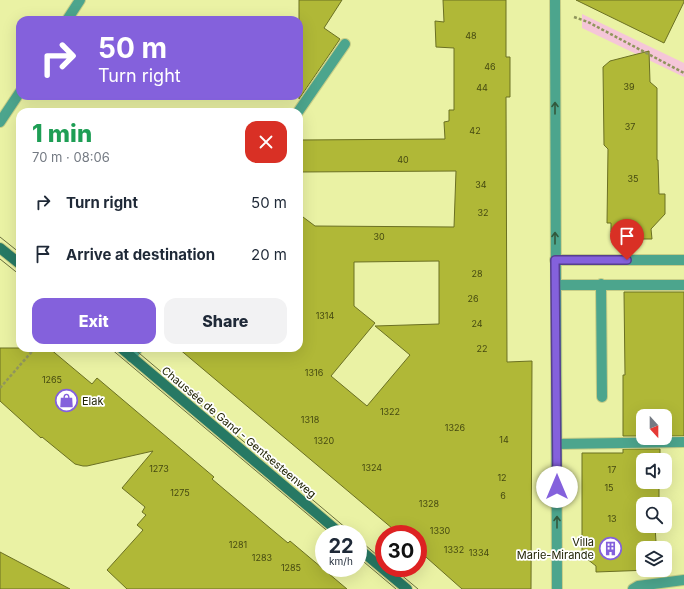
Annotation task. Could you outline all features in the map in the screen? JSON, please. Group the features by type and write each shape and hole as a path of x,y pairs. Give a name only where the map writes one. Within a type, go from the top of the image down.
{"main road":[{"path":"0,248 16,261"},
{"name":"Chaussée de Gand - Gentsesteenweg","path":"125,352 330,525"},
{"path":"367,556 407,589"}],"street":[{"path":"70,16 80,0"},
{"path":"555,4 557,589"},
{"path":"301,108 344,44"},
{"path":"0,122 16,98"},
{"path":"555,260 684,260"},
{"path":"556,284 684,285"},
{"path":"601,284 602,396"},
{"path":"131,357 135,352"},
{"path":"557,444 684,442"},
{"path":"633,589 638,586 684,580"}],"path":[{"path":"555,4 684,73"},
{"path":"0,388 32,352"}],"shaded area":[{"path":"582,14 684,63 684,77 582,28"}],"building":[{"path":"299,0 342,0 324,28 340,39 303,93 303,16 299,16"},
{"path":"443,0 506,0 506,57 510,57 510,97 506,97 507,362 532,361 531,589 462,589 427,558 427,525 388,525 183,352 303,352 303,217 315,226 454,227 456,171 303,172 303,140 445,139 444,122 449,121 449,110 454,110 454,48 436,47 435,21 444,22","holes":["439,261 439,324 375,326 410,355 367,406 331,376 375,323 354,306 354,262"]},
{"path":"576,0 684,0 684,2 664,43"},
{"path":"649,51 650,82 657,88 657,160 659,194 665,194 665,214 651,229 652,239 628,239 628,232 611,232 611,223 607,223 608,149 604,145 603,67 610,61"},
{"path":"624,292 684,292 684,436 672,436 672,409 636,409 636,436 623,436 623,375 625,375"},
{"path":"0,348 16,348 16,352 54,352 92,384 97,378 214,477 212,479 270,528 288,543 290,541 315,562 315,577 333,577 347,589 127,589 107,570 143,530 137,525 146,515 142,512 145,507 122,488 153,451 83,466 75,464 42,437 41,438 0,401"},
{"path":"623,449 660,449 660,453 636,453 636,489 659,489 659,497 636,497 636,533 655,533 656,541 636,541 636,571 596,572 596,566 582,555 582,453 623,453"},
{"path":"0,552 70,589 0,589"}],"tram line":[{"path":"0,237 16,250"},
{"path":"0,259 16,272"},
{"path":"115,352 320,525"},
{"path":"138,352 342,525"},
{"path":"367,547 375,553"},
{"path":"367,565 396,589"},
{"path":"404,577 418,589"}],"place":[{"name":"Elak","path":"67,401"},
{"name":"Villa Marie-Mirande","path":"610,548"}],"route":[{"path":"557,487 555,260 627,260"}]}
